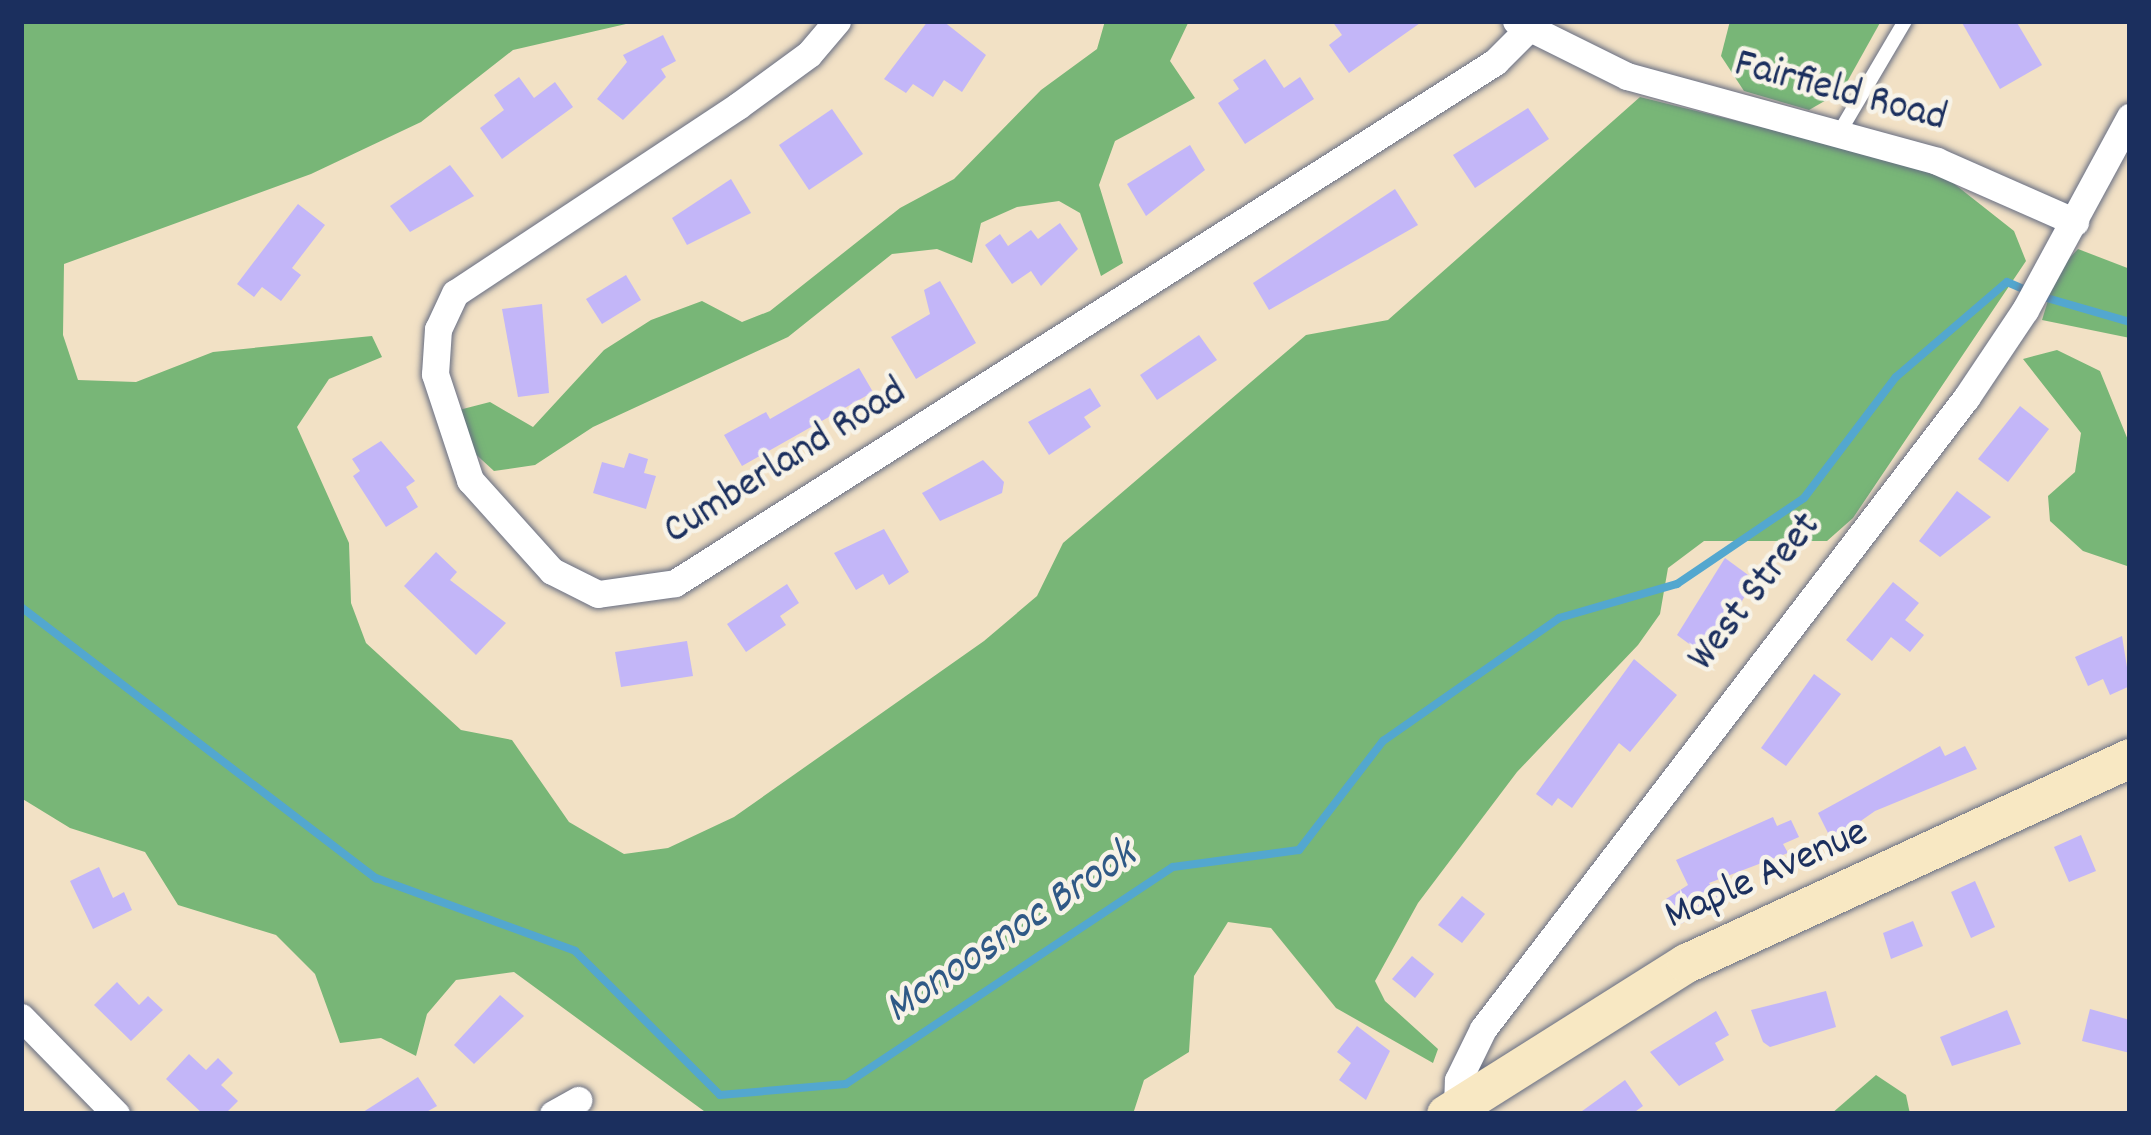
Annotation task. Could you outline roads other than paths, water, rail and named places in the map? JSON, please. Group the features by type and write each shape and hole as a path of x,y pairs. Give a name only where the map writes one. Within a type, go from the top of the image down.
{"main road":[{"name":"Maple Avenue","path":"1452,1110 1687,963 2130,758"}],"street":[{"name":"Cumberland Road","path":"837,21 809,54 738,106 455,293 438,329 435,374 470,480 552,571 598,594 675,583 1495,62 1527,24"},
{"name":"Fairfield Road","path":"1527,24 1627,76 1839,133 2024,193 2075,222"},
{"name":"West Street","path":"1452,1110 1458,1080 1483,1029 2025,310 2130,117"},
{"path":"21,1017 116,1114"},
{"path":"553,1114 578,1100"}],"lane":[{"path":"1839,133 1905,21"}],"waterway":[{"name":"Monoosnoc Brook","path":"21,607 376,878 575,951 720,1095 846,1084 1173,867 1299,850 1383,741 1559,618 1677,584 1804,498 1896,377 2007,282 2026,290"},
{"name":"Monoosnoc Brook","path":"2040,296 2130,322"}]}
